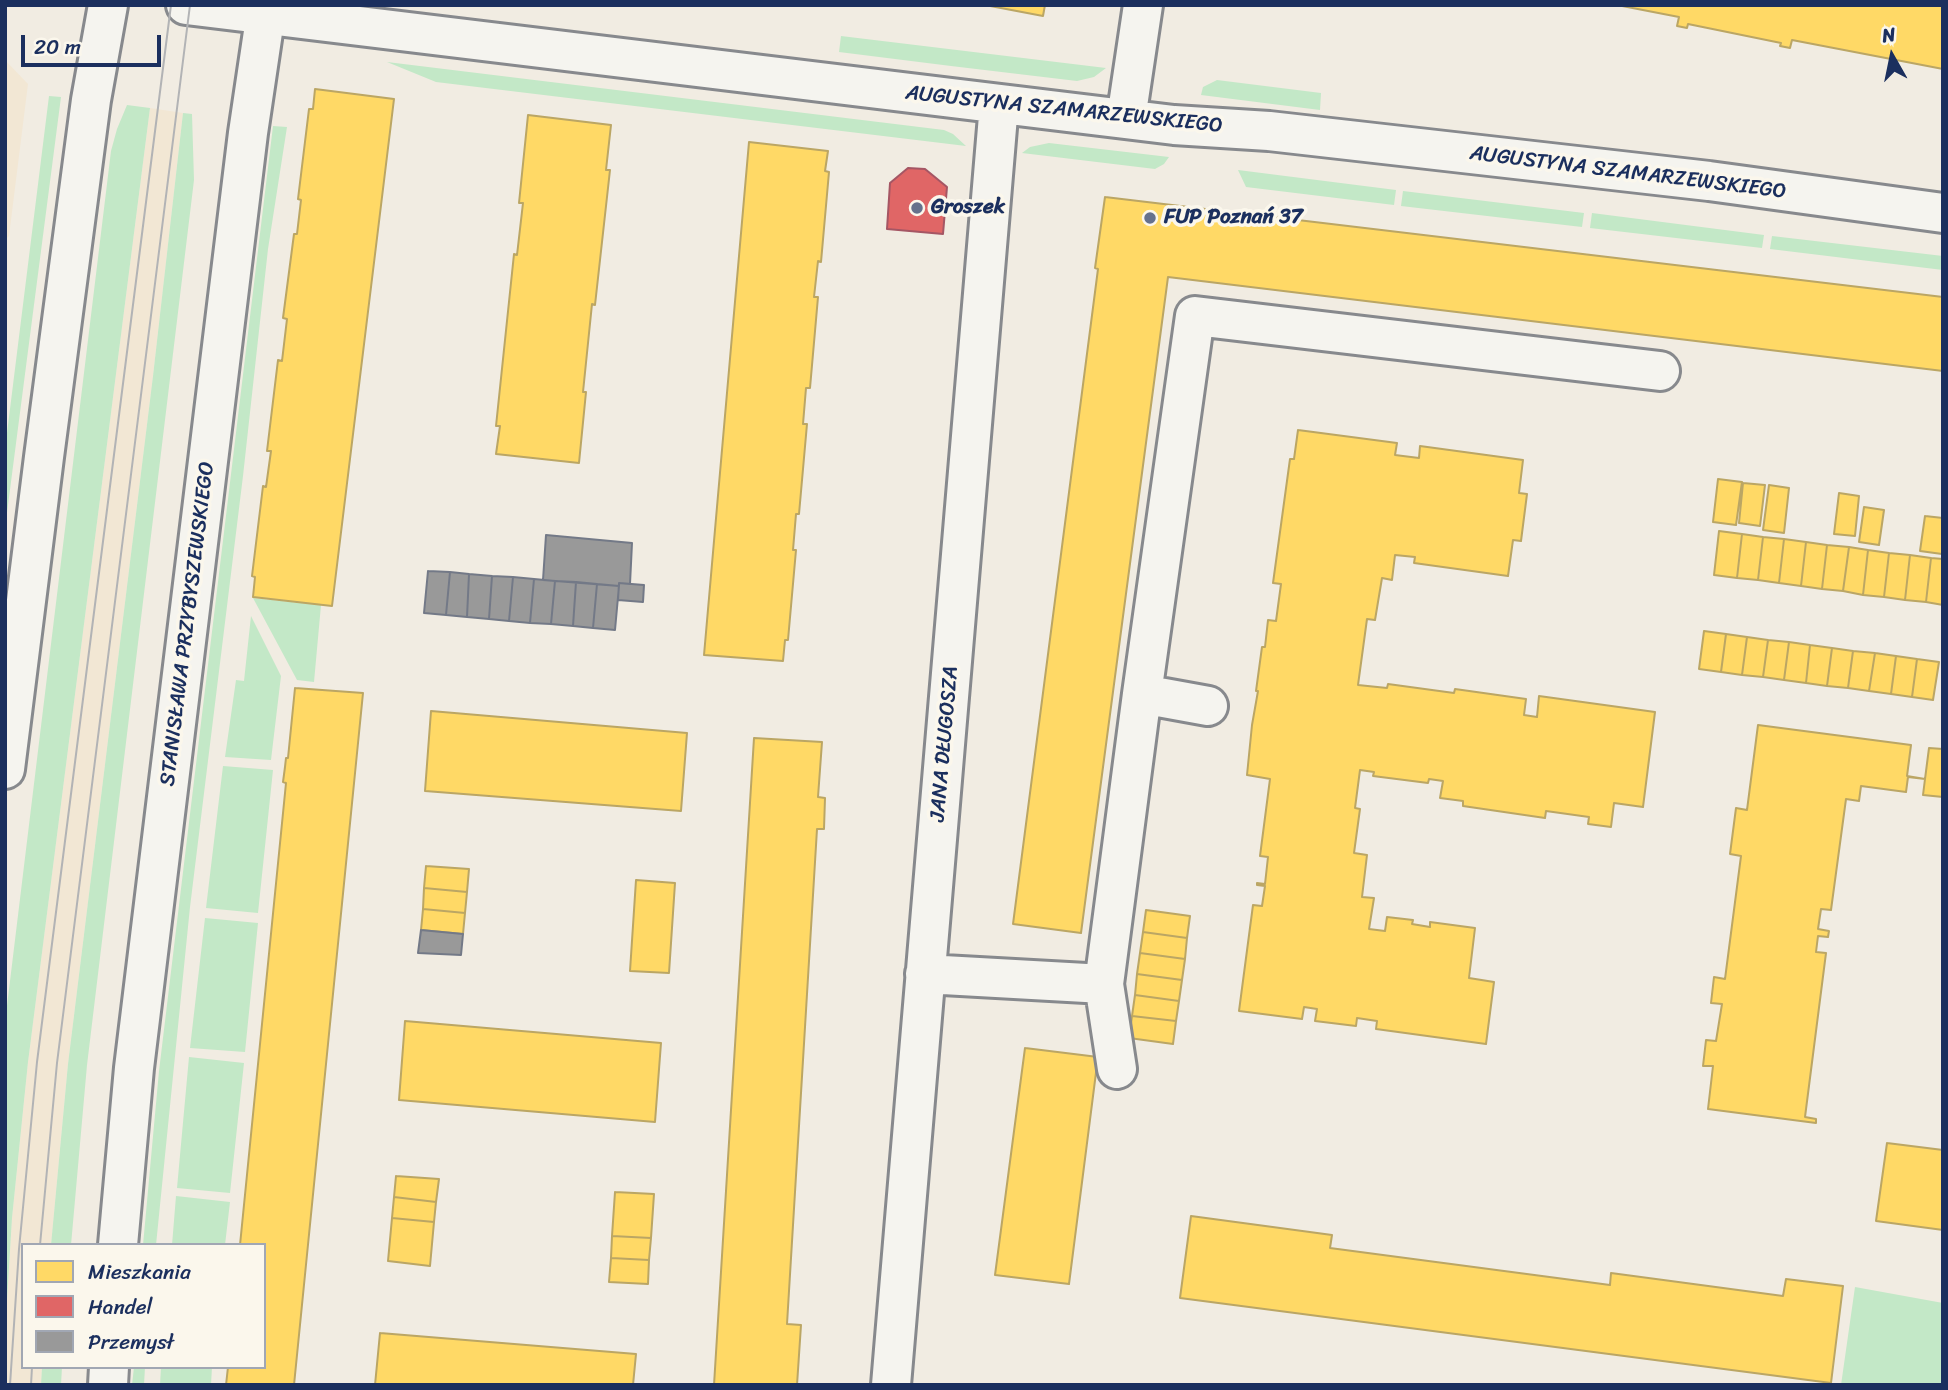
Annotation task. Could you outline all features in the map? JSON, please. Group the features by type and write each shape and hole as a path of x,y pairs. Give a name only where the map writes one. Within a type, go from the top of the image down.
{"street":[{"path":"5,769 91,100 108,5"},
{"name":"AUGUSTYNA SZAMARZEWSKIEGO","path":"186,5 267,10 1174,125 1269,131 1695,179 1943,213"},
{"path":"1126,119 1143,5"},
{"name":"STANISŁAWA PRZYBYSZEWSKIEGO","path":"118,1243 136,1055 249,124 267,10"},
{"name":"JANA DŁUGOSZA","path":"891,1385 999,104"},
{"path":"1117,1069 1104,984 1195,316 1660,371"},
{"path":"1142,694 1208,706"},
{"path":"925,974 1104,984"}],"shaded area":[{"path":"5,60 28,84 9,236 5,240"},
{"path":"150,108 183,113 68,1064 51,1243 21,1243 21,1369 42,1369 41,1385 5,1385 5,1333 12,1218 28,1062"}],"green space":[{"path":"841,36 1106,68 1094,77 1077,81 951,66 839,52"},
{"path":"387,62 944,130 966,146 436,82"},
{"path":"1217,80 1321,93 1320,110 1201,95 1203,87"},
{"path":"49,96 61,97 5,528 5,449"},
{"path":"127,105 150,108 28,1062 12,1218 5,1333 5,1022 111,151"},
{"path":"183,113 192,114 194,180 87,1065 71,1243 51,1243 68,1064"},
{"path":"273,126 287,127 268,249 190,907 156,1243 143,1243 159,1071"},
{"path":"1049,143 1169,157 1155,169 1022,153 1030,147"},
{"path":"1238,170 1396,190 1394,205 1246,187"},
{"path":"1403,191 1584,213 1582,227 1401,206"},
{"path":"1592,213 1764,235 1762,248 1590,228"},
{"path":"1772,236 1943,256 1943,270 1770,249"},
{"path":"253,598 321,605 314,682 297,680"},
{"path":"251,616 281,676 271,760 225,757 236,680 244,681"},
{"path":"223,766 273,770 258,913 206,908"},
{"path":"205,918 258,923 245,1052 190,1048"},
{"path":"189,1057 244,1063 230,1193 177,1188"},
{"path":"176,1196 230,1202 225,1243 172,1243"},
{"path":"1855,1287 1943,1303 1943,1385 1841,1385"},
{"path":"42,1369 62,1369 61,1385 41,1385"},
{"path":"134,1369 145,1369 144,1385 132,1385"},
{"path":"161,1369 212,1369 211,1385 160,1385"}],"building: Mieszkania":[{"path":"985,5 1045,5 1043,16"},
{"path":"1617,5 1943,5 1943,69 1792,40 1790,48 1780,46 1781,43 1688,24 1687,28 1677,26 1679,17"},
{"path":"315,89 394,99 332,606 253,597 255,577 252,576 263,486 266,487 271,451 267,451 278,360 282,361 287,319 283,318 294,234 297,234 301,200 298,199 309,109 313,109"},
{"path":"528,115 611,125 606,170 610,170 595,305 592,304 579,463 496,454 500,426 496,426 514,254 517,255 523,203 519,203"},
{"path":"749,142 828,151 825,171 829,172 821,262 818,261 814,297 818,297 810,388 806,388 803,424 807,424 799,514 796,514 793,550 796,550 788,640 785,640 783,661 704,655"},
{"path":"1105,197 1943,297 1943,371 1168,277 1081,933 1013,924"},
{"path":"1298,430 1397,443 1395,455 1419,458 1420,446 1523,460 1519,493 1527,494 1521,541 1513,540 1508,576 1414,563 1415,557 1395,555 1392,580 1382,578 1375,620 1367,619 1358,685 1387,688 1388,684 1454,693 1455,689 1526,699 1524,715 1537,717 1539,696 1655,712 1643,807 1614,803 1611,827 1588,824 1589,817 1546,811 1545,818 1463,806 1463,801 1440,798 1443,781 1429,779 1428,783 1373,776 1374,772 1360,770 1355,808 1360,809 1354,853 1367,855 1362,897 1374,898 1369,929 1385,931 1387,917 1413,920 1412,924 1430,927 1430,922 1475,928 1469,978 1494,982 1486,1044 1376,1029 1377,1021 1357,1018 1356,1026 1315,1021 1317,1009 1304,1007 1302,1019 1239,1011 1253,905 1262,906 1265,886 1257,883 1265,884 1268,857 1260,856 1270,779 1247,775 1252,725 1268,620 1276,621 1281,584 1273,583 1290,459 1294,459"},
{"path":"1718,479 1742,482 1736,525 1713,522"},
{"path":"1743,483 1765,485 1760,526 1739,523"},
{"path":"1769,485 1789,488 1784,533 1763,530"},
{"path":"1839,493 1859,496 1855,536 1834,534"},
{"path":"1864,507 1884,510 1879,545 1859,542"},
{"path":"1925,516 1943,518 1942,554 1920,551"},
{"path":"1719,531 1742,534 1737,578 1714,575"},
{"path":"1742,534 1763,537 1758,580 1737,578"},
{"path":"1763,537 1784,539 1779,583 1758,580"},
{"path":"1784,539 1806,542 1801,586 1779,583"},
{"path":"1806,542 1827,545 1822,589 1801,586"},
{"path":"1827,545 1849,547 1843,591 1822,589"},
{"path":"1849,547 1868,550 1863,595 1843,591"},
{"path":"1868,550 1889,553 1884,597 1863,595"},
{"path":"1889,553 1910,555 1905,600 1884,597"},
{"path":"1910,555 1931,558 1926,602 1905,600"},
{"path":"1931,558 1943,559 1943,605 1926,602"},
{"path":"1704,631 1726,634 1721,672 1699,669"},
{"path":"1726,634 1747,637 1742,675 1721,672"},
{"path":"1747,637 1768,640 1763,677 1742,675"},
{"path":"1768,640 1789,642 1784,680 1763,677"},
{"path":"1789,642 1810,645 1806,683 1784,680"},
{"path":"1810,645 1832,648 1827,686 1806,683"},
{"path":"1832,648 1853,651 1848,688 1827,686"},
{"path":"1853,651 1875,653 1869,691 1848,688"},
{"path":"1875,653 1896,656 1891,694 1869,691"},
{"path":"1896,656 1917,659 1912,697 1891,694"},
{"path":"1917,659 1939,662 1933,700 1912,697"},
{"path":"295,688 363,693 294,1385 226,1385 228,1369 266,1369 266,1243 240,1243 286,783 283,782"},
{"path":"431,711 687,733 681,811 425,791"},
{"path":"1758,725 1911,745 1907,776 1925,779 1908,777 1906,792 1861,786 1859,801 1846,799 1831,910 1821,909 1818,929 1829,931 1828,937 1818,936 1816,952 1826,953 1805,1117 1816,1119 1816,1123 1708,1109 1713,1066 1703,1066 1706,1040 1716,1041 1722,1004 1711,1003 1714,977 1725,979 1741,856 1730,854 1736,808 1747,810"},
{"path":"754,738 822,742 818,797 825,798 824,829 817,829 787,1324 801,1325 797,1385 714,1385"},
{"path":"1929,748 1943,749 1943,797 1923,795"},
{"path":"426,866 469,869 467,892 424,888"},
{"path":"636,880 675,883 669,973 630,971"},
{"path":"424,888 467,892 465,913 423,909"},
{"path":"423,909 465,913 463,934 421,930"},
{"path":"1146,910 1190,916 1187,938 1143,932"},
{"path":"1143,932 1187,938 1185,959 1140,953"},
{"path":"1140,953 1185,959 1182,980 1137,974"},
{"path":"1137,974 1182,980 1179,1001 1135,995"},
{"path":"1135,995 1179,1001 1176,1021 1132,1016"},
{"path":"1132,1016 1176,1021 1173,1044 1129,1038"},
{"path":"405,1021 661,1043 655,1122 399,1100"},
{"path":"1025,1048 1098,1057 1069,1284 995,1275"},
{"path":"1887,1143 1943,1150 1943,1230 1876,1221"},
{"path":"396,1176 439,1179 436,1202 394,1197"},
{"path":"615,1192 654,1194 651,1238 612,1236"},
{"path":"394,1197 436,1202 434,1222 392,1218"},
{"path":"1191,1216 1332,1235 1330,1248 1610,1285 1611,1273 1783,1296 1786,1279 1843,1286 1831,1383 1180,1298"},
{"path":"392,1218 434,1222 430,1266 388,1261"},
{"path":"612,1236 651,1238 649,1260 611,1258"},
{"path":"611,1258 649,1260 648,1284 609,1282"},
{"path":"380,1333 636,1354 633,1385 375,1385"}],"building: Handel":[{"name":"Groszek","path":"908,168 925,169 947,187 943,234 887,229 890,183"}],"building: Przemysł":[{"path":"546,535 632,543 630,584 619,583 619,586 543,580"},
{"path":"428,571 450,572 446,615 424,613"},
{"path":"450,572 469,574 467,617 446,615"},
{"path":"469,574 492,576 489,619 467,617"},
{"path":"492,576 513,577 509,621 489,619"},
{"path":"513,577 534,579 530,623 509,621"},
{"path":"534,579 555,581 551,624 530,623"},
{"path":"555,581 576,582 573,626 551,624"},
{"path":"576,582 597,584 593,628 573,626"},
{"path":"619,583 644,585 643,602 618,600"},
{"path":"597,584 619,586 615,630 593,628"},
{"path":"421,930 463,934 461,955 418,953"}],"tram line":[{"path":"10,1385 19,1249 37,1062 171,5"},
{"path":"40,1243 57,1063 190,5"},
{"path":"31,1385 32,1369"}],"place":[{"name":"Groszek","path":"917,208"},
{"name":"FUP Poznań 37","path":"1150,218"}]}
